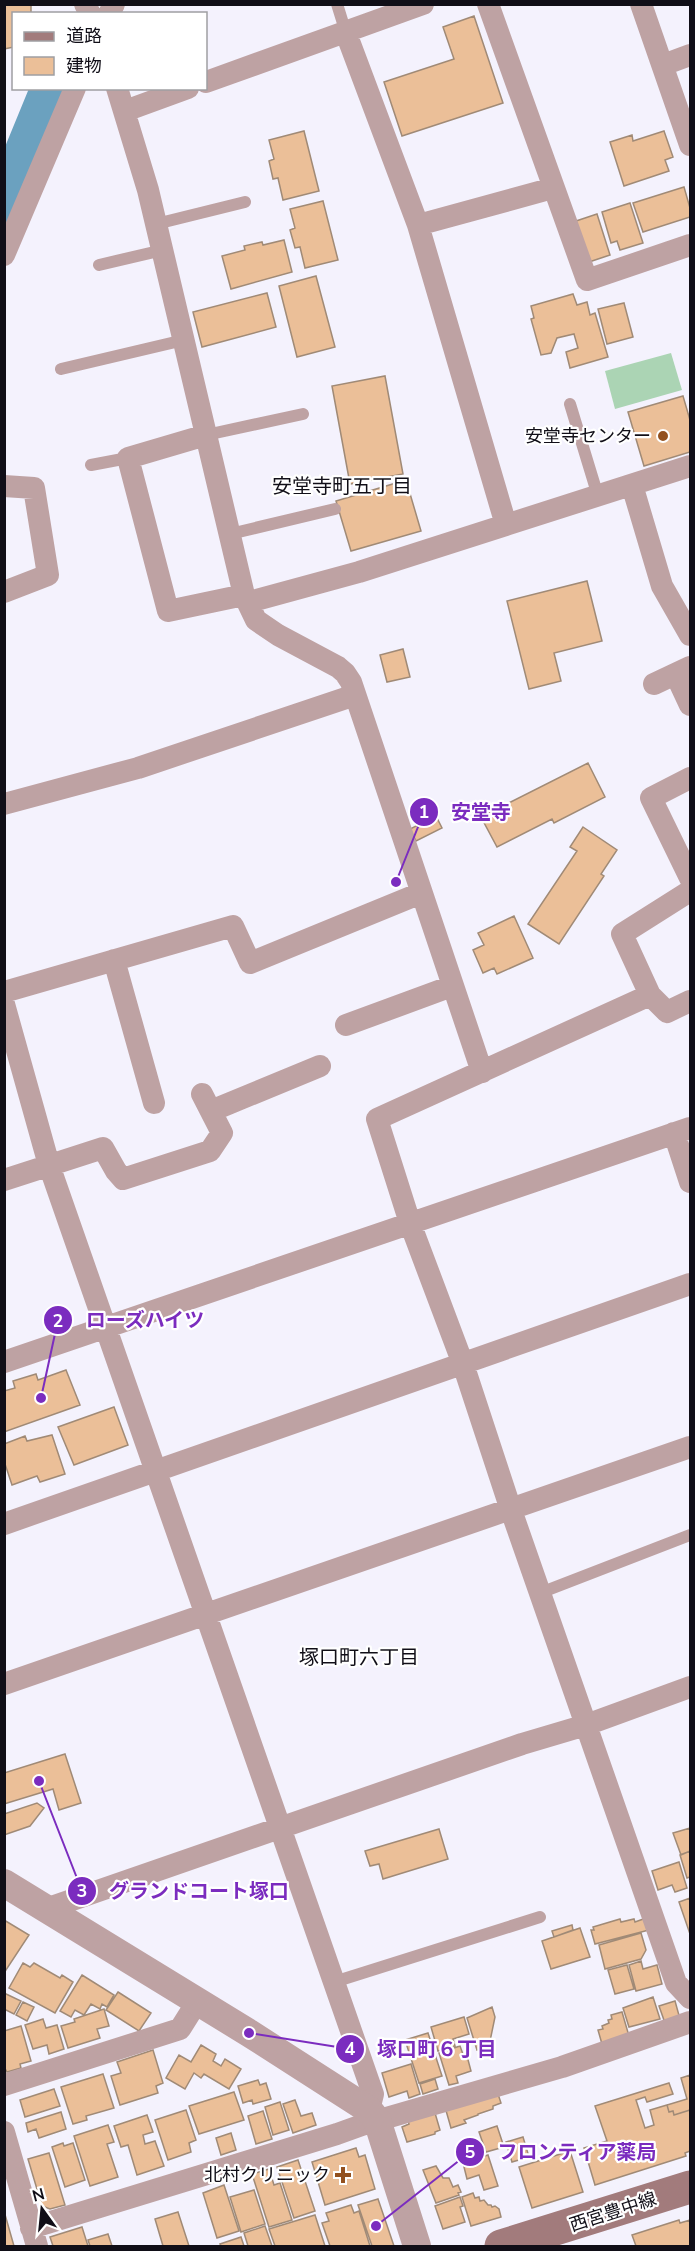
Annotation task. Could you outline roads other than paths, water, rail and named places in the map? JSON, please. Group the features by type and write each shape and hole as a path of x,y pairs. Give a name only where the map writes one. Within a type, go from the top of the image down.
{"main road":[{"name":"西宮豊中線","path":"501,2247 569,2237 690,2187"}],"street":[{"path":"207,82 423,4"},
{"path":"488,4 587,280 690,245"},
{"path":"641,4 690,145"},
{"path":"346,33 418,225 506,525"},
{"path":"663,65 690,56"},
{"path":"4,255 9,224 74,90"},
{"path":"118,90 163,250 247,599 256,620 345,673 355,695 482,1072"},
{"path":"125,111 183,90"},
{"path":"418,225 554,188"},
{"path":"206,435 128,458 168,611 247,599 359,572 690,466"},
{"path":"632,485 662,586 690,635"},
{"path":"4,486 34,488 48,575 4,592"},
{"path":"654,684 683,671 690,705"},
{"path":"4,804 138,768 355,695"},
{"path":"690,778 651,798 690,878"},
{"path":"690,891 622,934 650,995 667,1012 690,1001"},
{"path":"4,992 233,926 250,963 421,893"},
{"path":"114,960 154,1103"},
{"path":"346,1025 452,986"},
{"path":"650,995 377,1119 410,1222 463,1364 510,1510 676,1983 690,1998"},
{"path":"4,1004 49,1165 373,2094 373,2115 417,2247"},
{"path":"4,1180 103,1148 123,1179 210,1151 222,1132 207,1103 320,1066"},
{"path":"4,1362 682,1130 690,1182"},
{"path":"4,1524 690,1284"},
{"path":"4,1684 690,1447"},
{"path":"46,1909 522,1744 586,1725 690,1687"},
{"path":"4,1883 46,1909 189,2015 373,2115"},
{"path":"4,2085 189,2015"},
{"path":"4,2132 34,2237 373,2115 562,2067 690,2022"}],"lane":[{"path":"337,4 346,33"},
{"path":"156,224 245,202"},
{"path":"99,265 163,250"},
{"path":"61,369 184,340"},
{"path":"570,404 598,496"},
{"path":"206,435 303,414"},
{"path":"91,465 128,458"},
{"path":"230,534 335,509"},
{"path":"540,1593 690,1535"},
{"path":"334,1982 540,1917"}],"waterway":[{"path":"4,207 52,90"}],"place":[{"name":"安堂寺センター","path":"663,436"},
{"name":"安堂寺","path":"396,882"},
{"name":"ローズハイツ","path":"41,1398"},
{"name":"グランドコート塚口","path":"39,1781"},
{"name":"塚口町６丁目","path":"249,2033"},
{"name":"北村クリニック","path":"343,2175"},
{"name":"フロンティア薬局","path":"376,2226"}],"district":[{"name":"安堂寺町五丁目","path":"342,486"},
{"name":"塚口町六丁目","path":"359,1657"}]}
